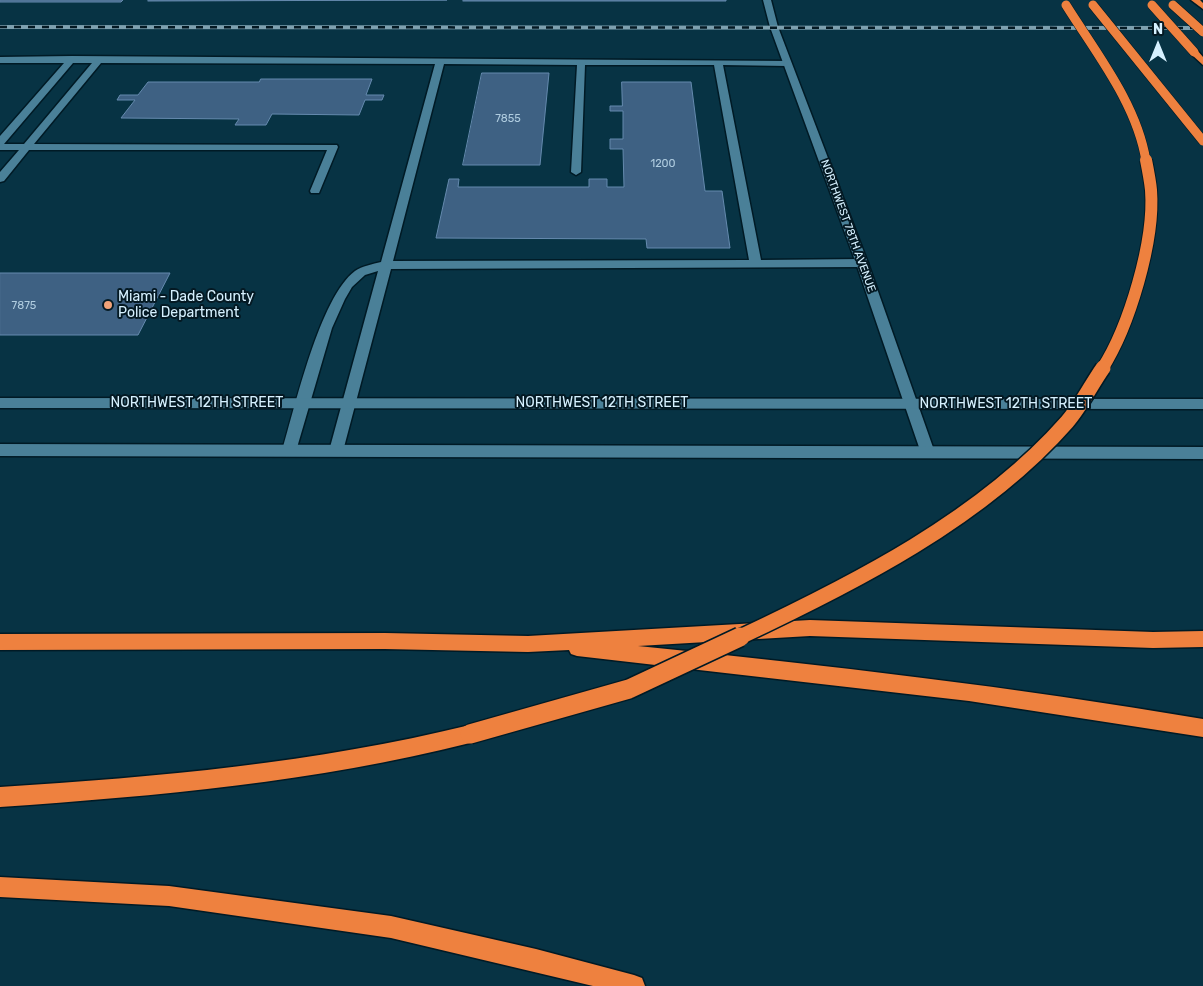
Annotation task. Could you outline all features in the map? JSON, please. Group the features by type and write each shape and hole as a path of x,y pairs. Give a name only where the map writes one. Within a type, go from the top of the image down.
{"highway":[{"path":"0,797 113,790 262,773 370,757 470,734 629,690 809,604 906,552 991,493 1068,421 1111,356 1132,303 1147,245 1151,192 1143,141 1124,98 1064,2"},
{"path":"1091,2 1203,141"},
{"path":"1152,2 1203,62"},
{"path":"1170,2 1203,32"},
{"path":"0,642 385,641 528,644 810,628 1153,640 1203,640"},
{"path":"528,644 879,679 1100,709 1203,728"},
{"path":"0,887 169,896 390,927 536,960 634,986"}],"main road":[{"name":"NORTHWEST 78TH AVENUE","path":"767,0 774,27 862,263 928,453"},
{"path":"0,142 72,59"},
{"path":"0,60 788,64"},
{"path":"0,179 99,60"},
{"path":"336,451 350,404 384,265 440,62"},
{"path":"576,172 581,62"},
{"path":"718,63 756,264"},
{"path":"0,146 334,147 316,191"},
{"path":"289,451 326,328 347,285 361,272 384,265 862,263"},
{"name":"NORTHWEST 12TH STREET","path":"0,403 1203,404"},
{"path":"0,450 1203,453"}],"building":[{"path":"0,0 123,0 121,2 0,2"},
{"path":"149,0 447,0 148,1"},
{"path":"726,0 726,1 463,1"},
{"path":"482,73 549,73 540,165 463,165"},
{"path":"261,79 372,79 366,95 384,95 382,100 365,100 359,115 272,114 266,125 235,125 239,119 121,118 135,100 117,100 120,95 138,95 148,82 259,82"},
{"path":"622,82 691,82 705,191 722,191 730,248 647,248 646,239 436,238 449,179 459,179 458,187 589,187 589,179 607,179 607,187 624,187 623,149 610,149 610,139 623,139 623,111 610,111 610,106 622,106"},
{"path":"0,273 170,273 138,335 0,335"}],"railway":[{"path":"0,27 1203,28"}],"place":[{"name":"Miami - Dade County Police Department","path":"108,305"}]}
